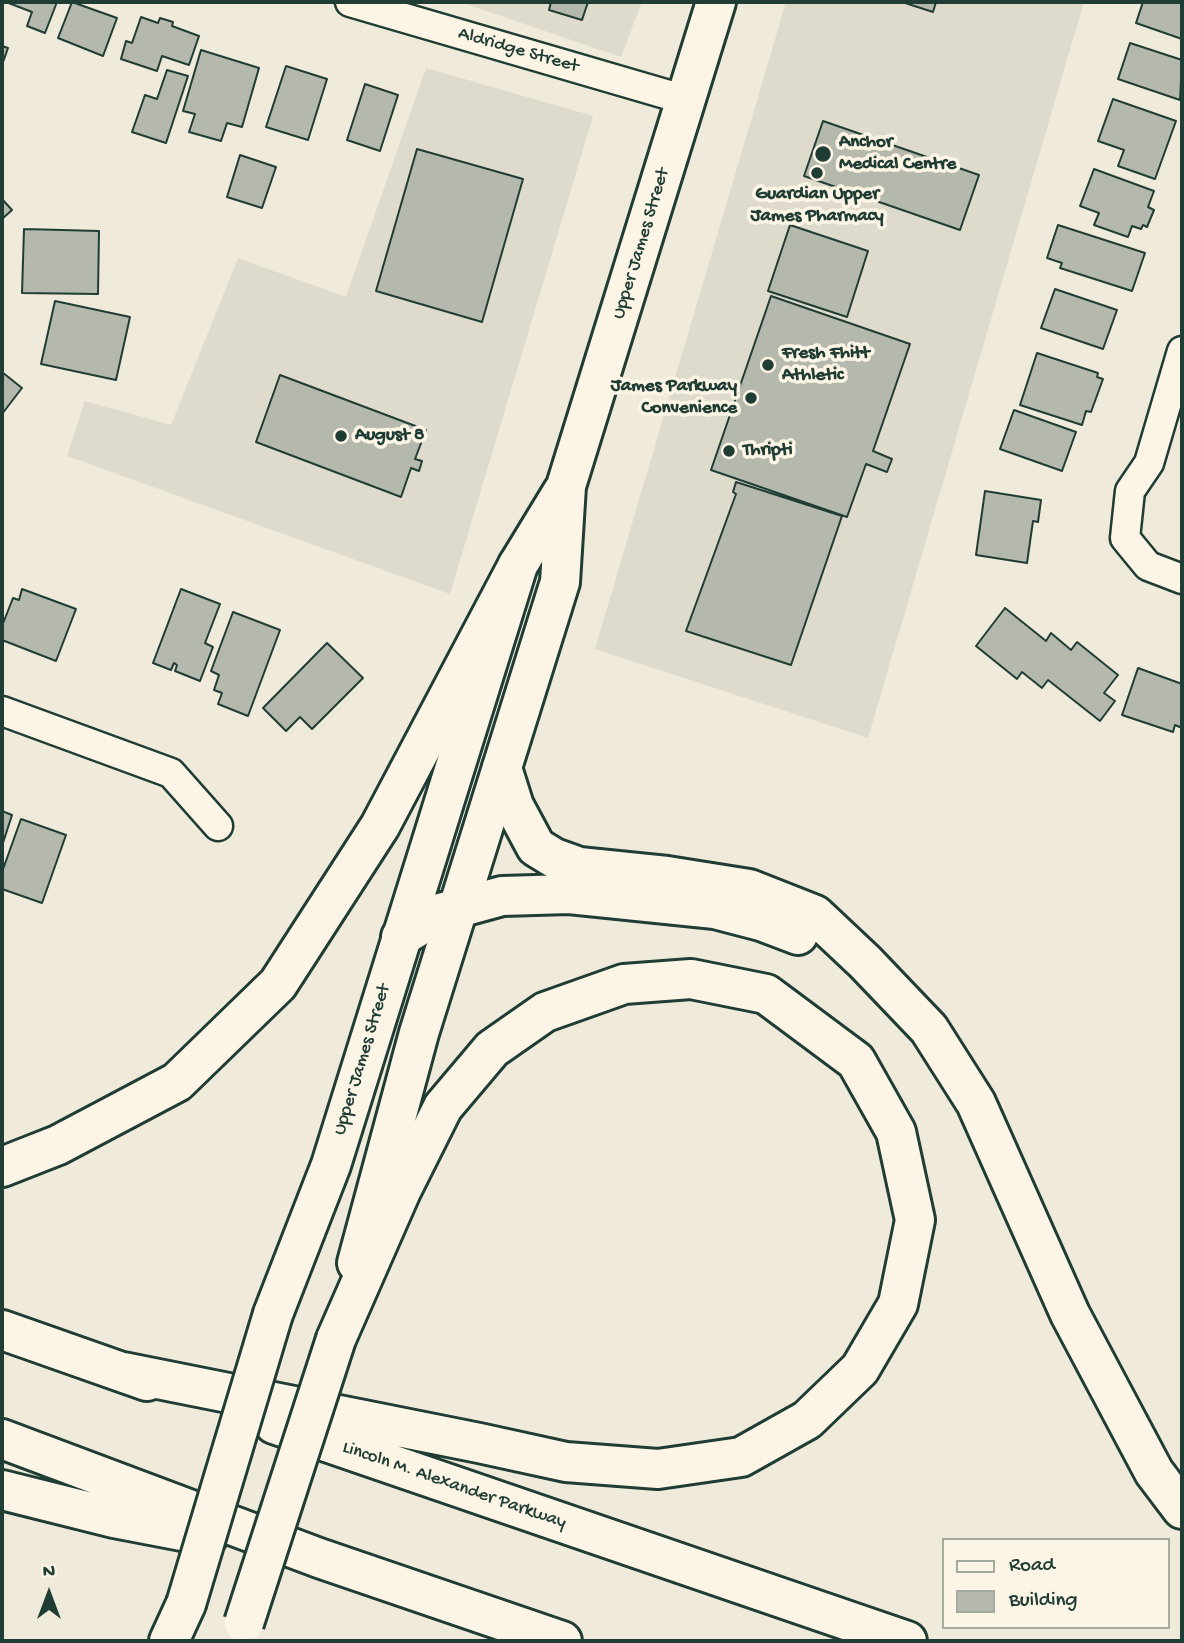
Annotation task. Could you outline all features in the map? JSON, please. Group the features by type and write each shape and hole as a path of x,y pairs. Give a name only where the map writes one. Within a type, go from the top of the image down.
{"main road":[{"name":"Upper James Street","path":"240,1632 336,1339 419,1033 560,582 566,486 716,2"},
{"name":"Upper James Street","path":"176,1641 274,1314 331,1166 518,565 566,486"},
{"path":"2,1167 58,1145 177,1082 278,984 380,826 518,565"},
{"path":"502,768 514,806 536,847 554,858 579,867 667,876 749,889 816,915 929,1029 976,1102 1070,1314 1154,1472 1182,1509"},
{"path":"401,937 440,913 502,896 569,894 715,909 761,921 865,962"},
{"path":"123,1372 566,1462 658,1469 741,1457 807,1420 860,1369 898,1304 915,1220 896,1132 856,1061 766,994 691,979 624,984 545,1012 492,1049 443,1107 401,1191 336,1339"},
{"name":"Lincoln M. Alexander Parkway","path":"2,1330 907,1641"},
{"path":"2,1439 319,1558 562,1641"},
{"path":"2,1490 114,1518 319,1558"},
{"path":"169,1641 186,1604"}],"street":[{"name":"Aldridge Street","path":"350,2 686,100"},
{"path":"1182,351 1149,463 1130,491 1125,538 1148,566 1182,579"},
{"path":"2,711 171,773 218,826"}],"shaded area":[{"path":"460,2 642,2 621,57"},
{"path":"786,2 1084,2 868,738 595,649"},
{"path":"426,68 593,116 450,594 67,456 85,401 171,425 238,258 346,297"}],"building":[{"path":"6,2 57,2 45,33 27,26 32,12"},
{"path":"72,2 117,18 103,56 58,38"},
{"path":"551,2 588,2 582,20 549,10"},
{"path":"902,2 936,2 933,12"},
{"path":"1143,2 1182,2 1182,39 1136,23"},
{"path":"141,17 158,23 160,18 173,22 172,26 199,36 189,65 162,56 157,71 121,59 126,41 132,43"},
{"path":"1130,43 1182,60 1180,100 1118,79"},
{"path":"2,46 8,48 2,65"},
{"path":"201,50 259,68 242,127 227,123 221,141 189,132 195,114 183,111"},
{"path":"286,66 327,79 308,140 266,127"},
{"path":"167,70 188,76 166,143 132,132 145,95 157,99"},
{"path":"365,84 398,95 380,151 347,140"},
{"path":"1113,99 1176,121 1155,179 1118,166 1124,150 1098,141"},
{"path":"823,121 979,175 960,230 804,176"},
{"path":"417,149 523,179 482,322 376,291"},
{"path":"240,155 276,167 262,208 227,197"},
{"path":"1094,169 1154,191 1148,207 1154,210 1147,227 1143,225 1141,229 1132,226 1128,237 1094,225 1099,213 1080,206"},
{"path":"2,199 12,210 2,219"},
{"path":"790,225 868,251 847,317 768,291"},
{"path":"1058,225 1145,253 1132,291 1060,268 1062,263 1047,258"},
{"path":"24,229 99,231 98,294 22,293"},
{"path":"1055,289 1117,310 1103,349 1041,328"},
{"path":"771,296 910,344 873,451 892,459 887,472 866,464 847,517 711,470"},
{"path":"55,301 130,317 116,380 41,364"},
{"path":"1037,353 1098,373 1097,377 1103,379 1091,412 1086,411 1082,425 1020,405"},
{"path":"2,372 22,388 2,414"},
{"name":"August 8","path":"280,375 426,430 415,459 422,461 419,471 411,468 401,497 256,442"},
{"path":"1014,410 1076,432 1062,471 1000,449"},
{"path":"736,482 842,516 791,665 686,631 736,494 733,492"},
{"path":"985,491 1041,500 1038,522 1033,521 1027,563 976,555"},
{"path":"22,589 76,609 56,661 2,640 2,626 13,598 19,600"},
{"path":"181,589 220,604 205,643 213,647 200,681 175,671 177,665 174,663 171,670 153,663"},
{"path":"1005,608 1046,641 1051,633 1071,650 1077,642 1118,675 1104,693 1115,701 1100,721 1048,680 1042,688 1022,672 1017,679 976,646"},
{"path":"233,612 280,630 248,716 218,704 222,693 214,690 219,675 211,671"},
{"path":"327,643 363,678 312,729 300,717 286,731 263,708"},
{"path":"1138,668 1182,684 1182,728 1175,725 1173,732 1122,715"},
{"path":"2,811 12,815 2,846"},
{"path":"21,819 66,835 42,903 2,889 2,872"}],"place":[{"name":"Anchor Medical Centre","path":"823,154"},
{"name":"Guardian Upper James Pharmacy","path":"817,173"},
{"name":"Fresh Fhitt Athletic","path":"768,365"},
{"name":"James Parkway Convenience","path":"751,398"},
{"name":"August 8","path":"341,436"},
{"name":"Thripti","path":"729,451"}]}
